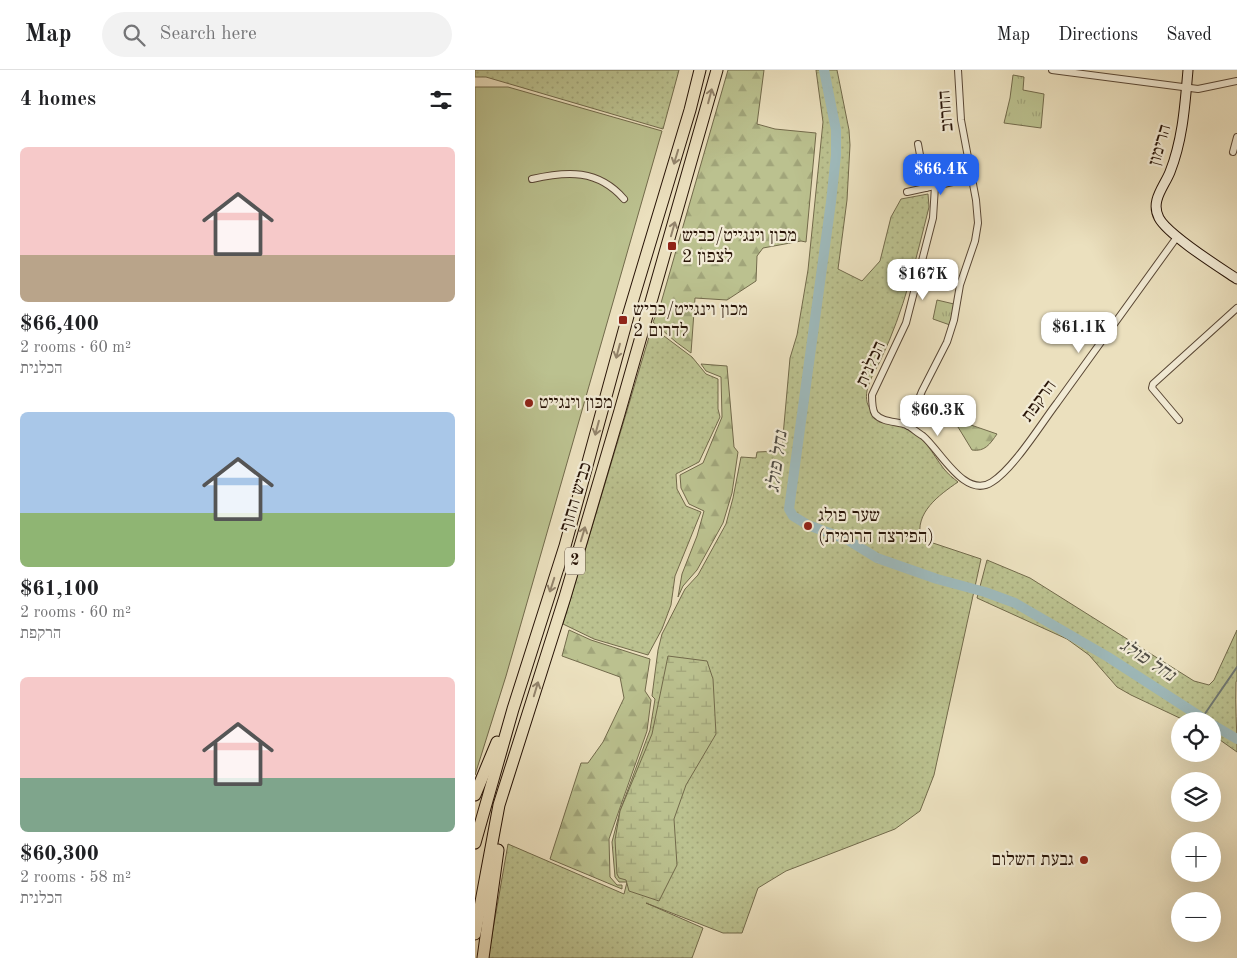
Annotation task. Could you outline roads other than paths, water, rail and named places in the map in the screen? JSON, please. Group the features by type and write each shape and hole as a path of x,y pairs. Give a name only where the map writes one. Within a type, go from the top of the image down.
{"highway":[{"name":"כביש החוף","path":"475,843 513,709 565,546 628,316 700,70"},
{"name":"כביש החוף","path":"475,934 499,805 619,414 717,70"},
{"path":"475,795 513,709"},
{"path":"483,958 503,821 521,736"}],"street":[{"name":"החרוב","path":"908,426 922,391 947,342 960,285 975,241 978,222 961,120 958,70"},
{"path":"1052,70 1198,89 1237,81"},
{"name":"הרימון","path":"1177,237 1164,225 1158,215 1156,203 1170,173 1176,153 1185,111 1189,70"},
{"path":"1233,152 1237,137"},
{"path":"918,144 926,188"},
{"path":"532,179 558,174 585,175 605,181 624,199"},
{"path":"907,192 971,178"},
{"name":"הכלנית","path":"935,186 933,218 906,323 872,395 873,406 876,415 908,426 924,437 953,471 967,482 982,486 993,482"},
{"path":"1177,237 1237,279"},
{"name":"הרקפת","path":"993,482 1006,469 1040,426 1177,237"},
{"path":"1179,420 1152,388 1153,384 1237,308"}],"waterway":[{"name":"נחל פולג","path":"824,70 836,130 836,155 789,509 793,516 808,525 848,540 877,558 1015,603 1108,657 1193,712"},
{"path":"1206,712 1237,667"},
{"name":"נחל פולג","path":"1221,730 1237,739"}],"place":[{"name":"מכון וינגייט/כביש 2 לצפון","path":"672,246"},
{"name":"מכון וינגייט/כביש 2 לדרום","path":"623,320"},
{"name":"מכון וינגייט","path":"529,403"},
{"name":"שער פולג (הפירצה הרומית)","path":"808,526"},
{"name":"גבעת השלום","path":"1084,860"}]}
